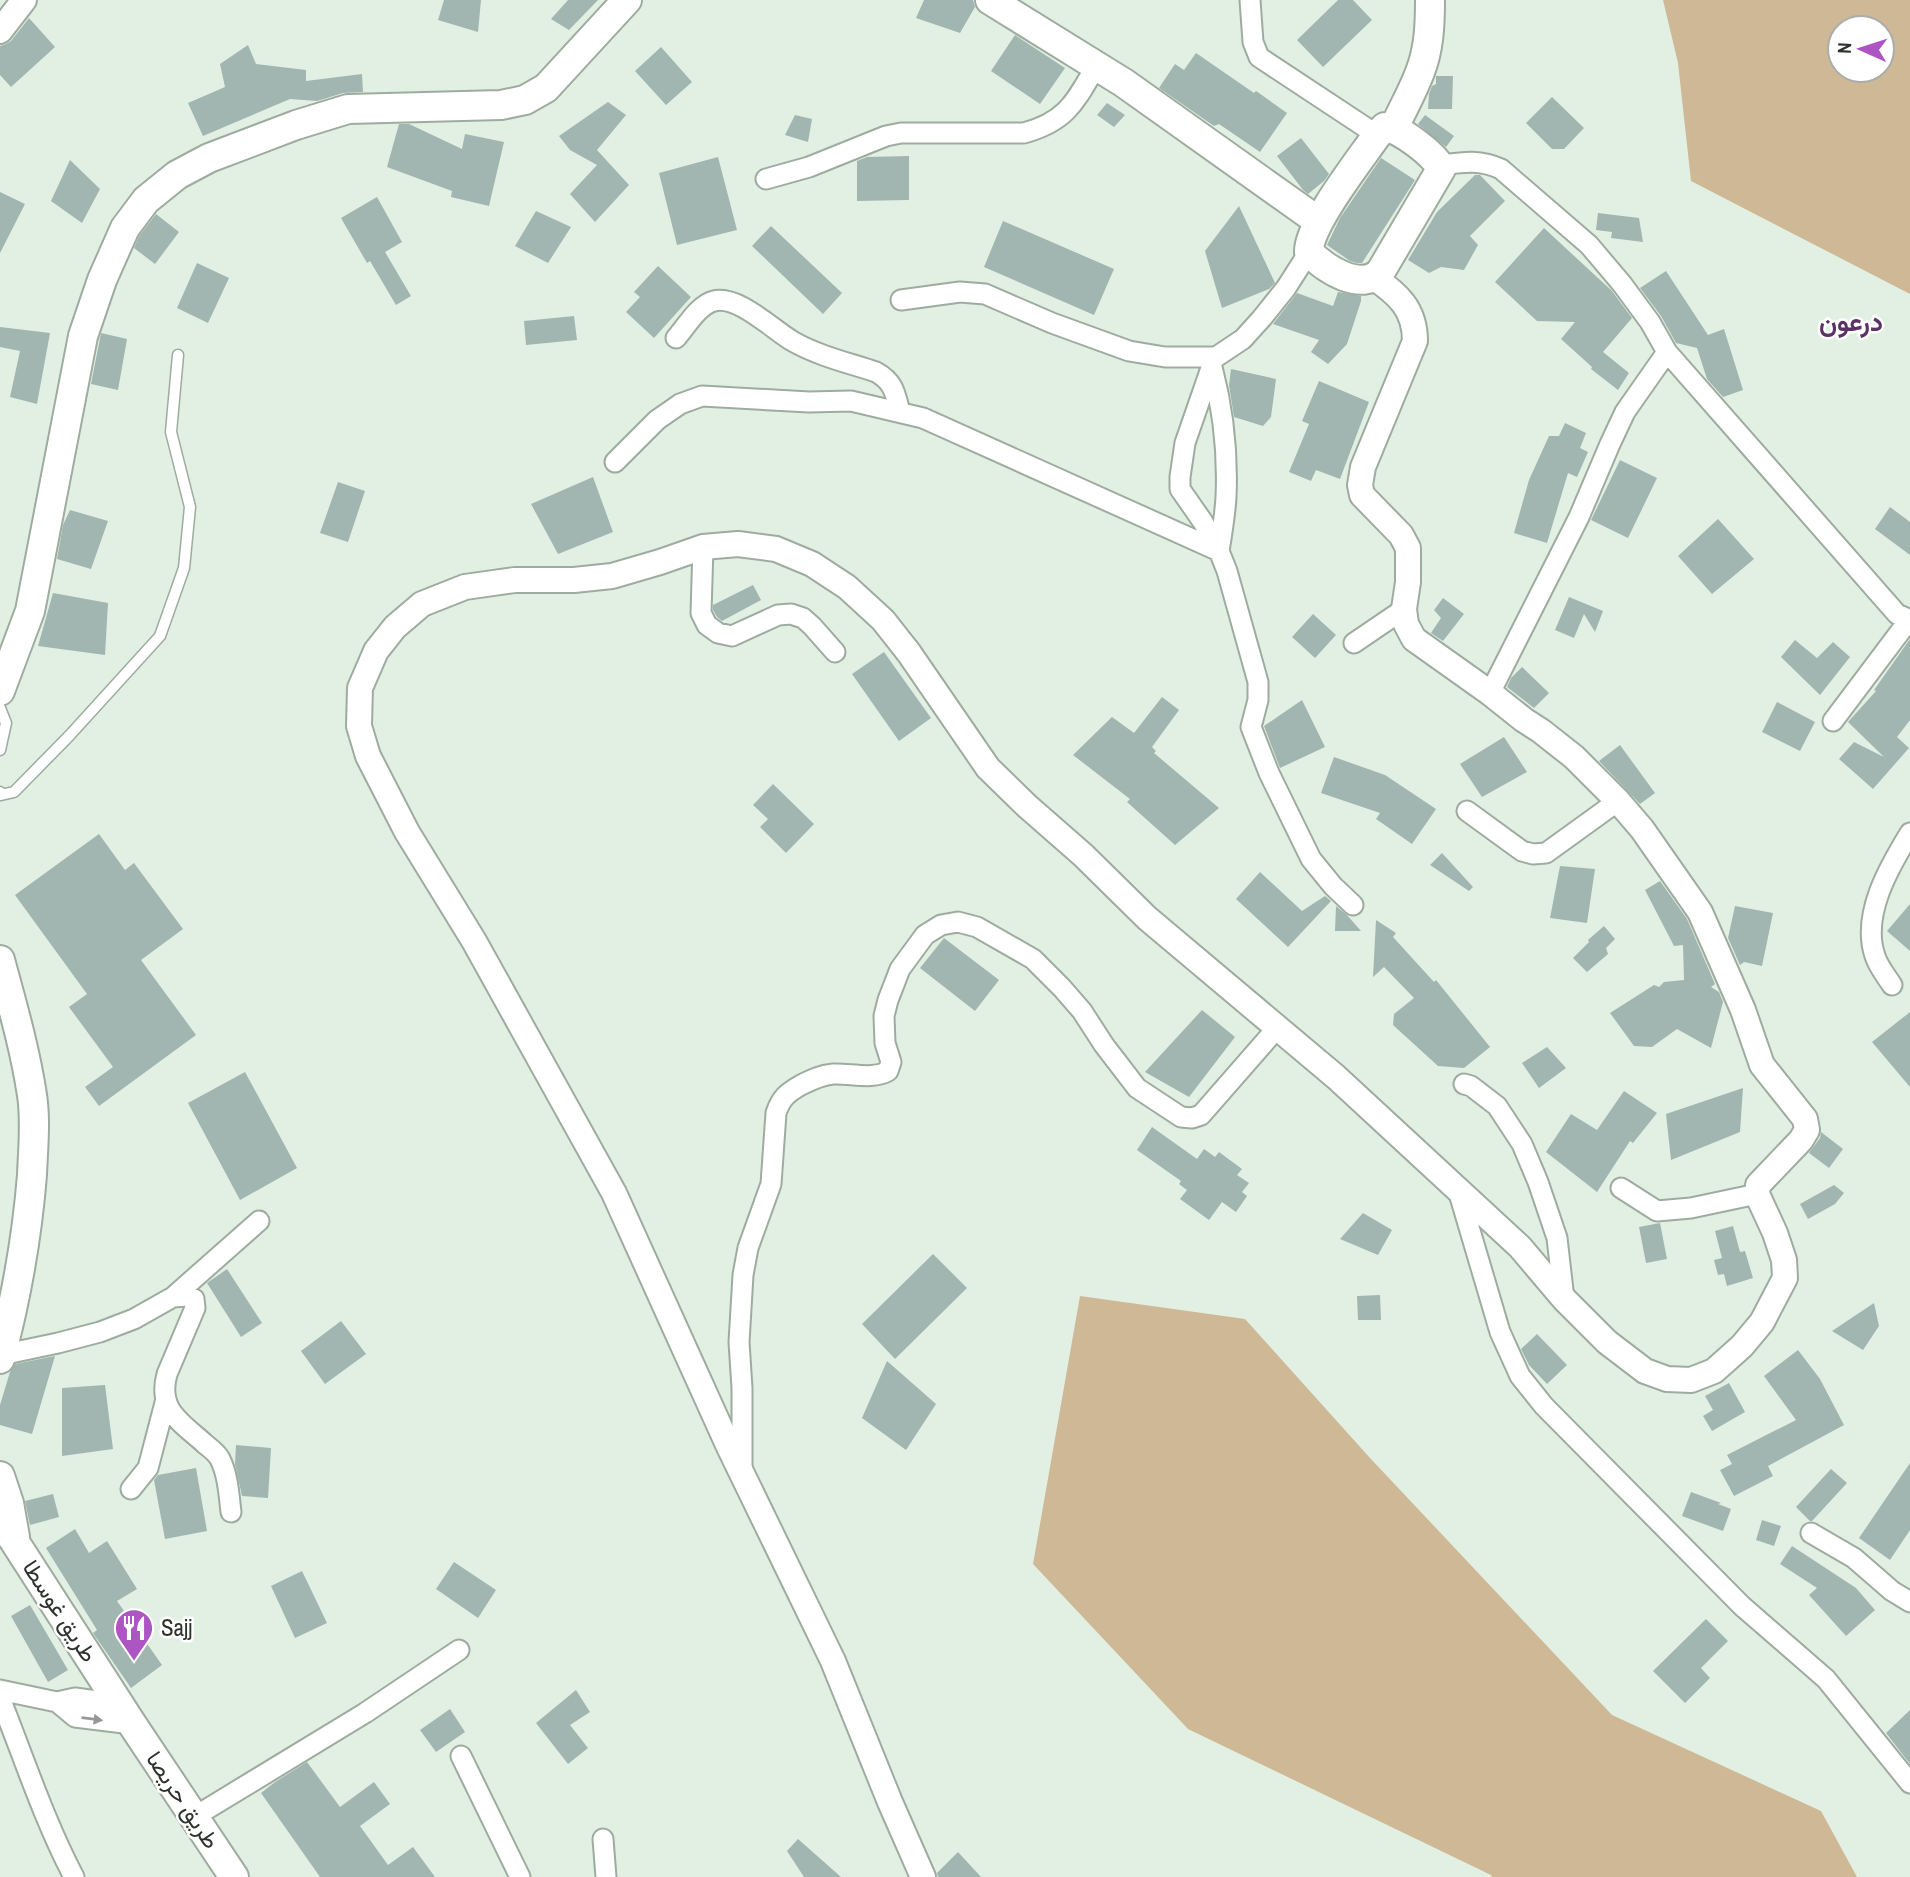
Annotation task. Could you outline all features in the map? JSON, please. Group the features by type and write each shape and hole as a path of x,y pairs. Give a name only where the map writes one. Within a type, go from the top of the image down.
{"main road":[{"path":"2,684 30,611 83,336 102,280 125,228 146,200 177,175 209,158 296,125 348,109 501,105 525,100 546,88 627,0"},
{"path":"990,0 1124,83 1318,221"},
{"path":"1385,132 1423,149 1441,165 1440,172 1381,271 1373,278 1347,278 1316,259 1309,252 1310,242 1318,221 1385,132 1420,72 1430,24 1430,0"},
{"path":"0,960 32,1097 34,1140 29,1206 12,1313 1,1357"},
{"path":"0,1476 9,1503 17,1544"},
{"name":"طريق غوسطا","path":"0,1519 125,1714"},
{"name":"طريق حريصا","path":"125,1714 194,1817 225,1873"}],"street":[{"path":"0,31 24,0"},
{"path":"1250,0 1252,34 1259,57 1385,132"},
{"path":"766,178 809,167 886,136 901,133 1024,133 1040,128 1060,117 1075,102 1096,66"},
{"path":"1441,165 1489,163 1511,176 1589,244 1650,321 1667,352 1896,614 1909,620 1833,721"},
{"path":"1309,252 1286,288 1262,318 1243,339 1214,362 1185,443 1180,489 1203,522 1227,571 1258,682 1258,700 1251,727 1269,773 1311,859 1353,905"},
{"path":"923,1877 833,1661 742,1473 614,1193 474,941 407,832 368,756 359,726 360,688 376,651 395,627 422,604 465,587 515,580 574,580 612,576 703,547 738,544 776,549 812,564 847,587 884,620 988,768 1147,918 1336,1077 1520,1247 1564,1299 1607,1342 1645,1371 1667,1379 1690,1380 1714,1371 1742,1346 1762,1322 1785,1278 1784,1260 1776,1233 1758,1194 1758,1185 1801,1140 1807,1130 1805,1119 1762,1065 1743,1010 1700,912 1642,829 1574,757 1415,639 1405,624 1408,548 1401,535 1363,495 1360,485 1363,467 1415,341 1415,330 1408,309 1391,290 1373,278"},
{"path":"901,300 960,292 985,295 1129,351 1214,362"},
{"path":"676,338 703,307 715,301 729,301 803,347 887,378 893,387 900,412"},
{"path":"1490,693 1579,517 1625,412 1667,352"},
{"path":"1214,362 1226,452 1226,498 1219,551"},
{"path":"615,462 657,420 680,404 702,396 809,402 852,401 935,423 1219,551"},
{"path":"703,547 701,613 707,625 718,633 732,636 778,615 791,614 803,618 835,652"},
{"path":"1354,643 1404,609"},
{"path":"1467,811 1522,851 1539,855 1546,853 1618,801"},
{"path":"1892,985 1875,958 1871,939 1872,922 1877,898 1890,865 1910,833"},
{"path":"742,1473 739,1342 743,1275 748,1248 771,1184 779,1103 784,1095 822,1076 872,1075 888,1071 891,1062 885,1043 884,1016 888,1000 900,969 925,935 941,925 958,922 977,927 1033,959 1082,1011 1104,1045 1138,1088 1181,1117 1201,1115 1277,1028"},
{"path":"1464,1084 1471,1086 1497,1107 1522,1144 1557,1238 1564,1299"},
{"path":"1621,1188 1657,1211 1691,1208 1758,1194"},
{"path":"1458,1190 1500,1332 1520,1377 1544,1406 1742,1606 1826,1679 1910,1783"},
{"path":"1,1357 100,1332 134,1319 173,1297 259,1221"},
{"path":"173,1297 188,1296 194,1299 195,1308 167,1374 164,1384 166,1399 170,1412 220,1457 227,1479 231,1512"},
{"path":"131,1489 148,1468 166,1399"},
{"path":"1811,1533 1854,1558 1892,1591 1910,1602"},
{"path":"194,1817 365,1713 459,1650"},
{"path":"0,1690 57,1702 75,1698 125,1714"},
{"path":"0,1698 37,1793 74,1877"},
{"path":"461,1756 520,1877"},
{"path":"603,1839 606,1877"}],"lane":[{"path":"0,792 1,795 13,792 69,736 160,636 184,568 190,507 171,432 177,355"},
{"path":"0,708 6,723 0,750"}],"shaded area":[{"path":"1663,0 1910,0 1910,294 1691,181 1678,63"},
{"path":"1080,1296 1245,1319 1370,1458 1612,1715 1821,1811 1857,1877 1492,1877 1188,1729 1033,1564"}],"building":[{"path":"444,0 481,0 478,32 438,20"},
{"path":"568,0 598,0 569,30 551,19"},
{"path":"924,0 973,0 975,7 960,33 916,18"},
{"path":"1338,0 1353,0 1372,20 1323,67 1297,40"},
{"path":"29,18 55,47 11,87 0,75 0,46 11,41"},
{"path":"1015,35 1065,68 1040,104 991,71"},
{"path":"248,45 256,64 306,70 306,81 362,74 363,92 343,93 317,101 290,99 203,136 188,103 225,87 220,64"},
{"path":"661,47 692,82 666,105 635,71"},
{"path":"1196,53 1287,113 1260,152 1219,124 1214,126 1159,88 1175,64 1184,70"},
{"path":"1436,76 1453,76 1452,109 1428,109 1429,94 1432,86 1436,84"},
{"path":"1552,97 1584,128 1564,149 1552,149 1526,123"},
{"path":"608,102 626,115 597,150 629,185 595,222 570,194 597,165 570,150 559,136"},
{"path":"1107,103 1125,115 1114,127 1097,115"},
{"path":"795,115 812,119 808,142 785,135"},
{"path":"1425,115 1454,136 1446,147 1418,124"},
{"path":"399,124 409,124 462,149 465,134 504,142 489,206 451,197 452,191 387,167"},
{"path":"1301,138 1329,174 1308,194 1277,156"},
{"path":"909,156 909,200 857,201 857,161 867,157"},
{"path":"718,157 737,230 677,245 659,173"},
{"path":"1381,158 1415,180 1362,263 1357,263 1327,245 1340,218"},
{"path":"70,160 100,189 82,223 51,201"},
{"path":"1475,175 1480,175 1505,201 1470,236 1478,245 1464,270 1441,267 1429,273 1408,260 1437,212"},
{"path":"0,192 25,204 0,253"},
{"path":"377,197 402,242 385,252 411,296 396,305 341,218"},
{"path":"1239,206 1275,283 1269,289 1222,308 1205,251"},
{"path":"536,211 571,227 548,263 515,246"},
{"path":"1598,213 1639,218 1643,242 1611,238 1612,232 1596,230"},
{"path":"156,214 179,232 155,264 134,248 139,236"},
{"path":"1003,221 1114,269 1094,315 984,267"},
{"path":"771,226 842,293 823,314 752,246"},
{"path":"1544,228 1612,291 1632,318 1603,352 1629,373 1618,390 1591,369 1592,367 1561,339 1575,322 1537,321 1495,282"},
{"path":"197,263 229,278 208,323 177,308"},
{"path":"658,266 691,297 654,338 626,312 640,297 634,292"},
{"path":"1666,271 1708,335 1724,329 1743,390 1723,397 1707,379 1697,348 1676,343 1661,316 1640,288"},
{"path":"1338,292 1361,296 1361,301 1347,344 1328,364 1311,352 1319,340 1273,324 1297,293 1333,306"},
{"path":"574,316 577,340 526,345 524,321"},
{"path":"0,327 50,333 37,404 10,397 20,351 0,347"},
{"path":"101,333 127,339 118,390 91,384"},
{"path":"1231,369 1276,379 1271,417 1263,426 1234,417 1229,385"},
{"path":"1319,381 1369,402 1340,479 1316,470 1311,481 1289,472 1309,424 1302,421"},
{"path":"1565,423 1586,433 1580,448 1588,452 1577,477 1568,473 1547,543 1514,533 1529,480 1549,436 1559,436"},
{"path":"1620,460 1657,478 1628,538 1591,520"},
{"path":"593,477 613,532 558,554 531,504"},
{"path":"338,482 365,491 348,542 320,533"},
{"path":"1890,507 1910,522 1910,555 1875,529"},
{"path":"70,510 108,521 91,569 57,559 63,525"},
{"path":"1718,519 1754,559 1712,594 1678,556"},
{"path":"753,585 761,600 722,621 717,617 713,605"},
{"path":"53,593 108,603 105,655 38,646"},
{"path":"1569,597 1603,611 1595,632 1584,614 1574,638 1555,630"},
{"path":"1443,598 1464,614 1443,641 1431,633 1441,618 1434,610"},
{"path":"1313,614 1336,635 1315,658 1292,637"},
{"path":"1910,639 1910,720 1897,737 1909,748 1873,789 1839,759 1854,742 1884,757 1848,722 1876,691 1874,690"},
{"path":"1795,640 1817,658 1833,642 1850,657 1820,695 1781,657"},
{"path":"884,652 931,718 899,741 852,674"},
{"path":"1522,667 1549,693 1534,708 1507,687 1511,678"},
{"path":"1162,697 1179,710 1152,747 1156,751 1154,753 1219,808 1175,845 1127,802 1130,799 1073,755 1112,717 1134,733"},
{"path":"1302,700 1325,747 1280,768 1264,726"},
{"path":"1777,702 1815,722 1800,751 1762,732"},
{"path":"1504,737 1527,772 1482,797 1460,764"},
{"path":"1620,745 1655,793 1640,804 1599,761"},
{"path":"1334,757 1385,775 1436,809 1412,844 1376,819 1380,813 1321,793"},
{"path":"773,784 814,824 786,853 760,827 768,819 753,805"},
{"path":"99,834 125,870 134,863 183,929 141,960 196,1035 99,1106 85,1087 113,1067 69,1007 87,994 15,895"},
{"path":"1442,853 1473,887 1469,891 1430,865"},
{"path":"1560,866 1595,869 1587,923 1550,918"},
{"path":"1260,872 1302,911 1325,896 1331,901 1288,947 1236,899"},
{"path":"1660,881 1687,919 1715,984 1711,987 1719,992 1723,1002 1711,1048 1677,1029 1652,1047 1634,1046 1610,1013 1654,985 1659,987 1664,982 1684,980 1683,945 1674,946 1645,890"},
{"path":"1910,904 1910,951 1887,931"},
{"path":"1336,906 1347,915 1361,931 1335,931"},
{"path":"1735,906 1773,913 1762,966 1744,962 1740,965 1728,938"},
{"path":"1376,920 1396,933 1393,937 1434,982 1436,980 1490,1047 1464,1068 1438,1066 1393,1025 1394,1014 1414,998 1384,967 1373,977"},
{"path":"1604,926 1615,939 1606,948 1608,954 1587,972 1573,958"},
{"path":"944,938 999,980 975,1011 920,968"},
{"path":"1202,1010 1235,1037 1189,1097 1145,1072"},
{"path":"1910,1012 1910,1087 1872,1042"},
{"path":"1547,1047 1566,1068 1539,1088 1522,1063"},
{"path":"245,1072 297,1168 240,1200 188,1103"},
{"path":"1743,1088 1740,1132 1671,1160 1666,1114"},
{"path":"1624,1091 1657,1113 1633,1143 1630,1141 1597,1192 1546,1152 1571,1114 1597,1130"},
{"path":"1152,1127 1197,1159 1204,1149 1215,1157 1219,1152 1242,1169 1237,1175 1249,1183 1242,1192 1247,1196 1236,1212 1222,1202 1209,1220 1180,1199 1187,1190 1179,1184 1181,1181 1137,1150"},
{"path":"1821,1132 1843,1149 1829,1168 1809,1153 1820,1138"},
{"path":"1834,1185 1844,1193 1835,1204 1808,1219 1800,1204"},
{"path":"1363,1213 1392,1230 1378,1255 1340,1239"},
{"path":"1660,1223 1667,1259 1646,1263 1639,1227"},
{"path":"1733,1226 1740,1252 1745,1251 1753,1278 1727,1286 1724,1274 1718,1275 1714,1260 1722,1258 1715,1231"},
{"path":"933,1254 967,1288 895,1359 862,1324"},
{"path":"227,1269 262,1323 241,1337 207,1283"},
{"path":"1380,1295 1381,1320 1358,1320 1357,1296"},
{"path":"1874,1303 1879,1326 1863,1350 1832,1331"},
{"path":"341,1321 366,1354 325,1384 301,1351"},
{"path":"1537,1334 1567,1365 1547,1384 1529,1365 1521,1349"},
{"path":"1798,1350 1820,1379 1844,1425 1768,1466 1773,1476 1734,1496 1720,1470 1732,1464 1727,1455 1796,1420 1764,1376"},
{"path":"55,1356 32,1434 0,1425 0,1405 15,1364"},
{"path":"887,1361 936,1404 906,1450 862,1418"},
{"path":"1729,1383 1745,1412 1712,1431 1703,1416 1713,1410 1705,1396"},
{"path":"105,1385 113,1449 62,1456 62,1388"},
{"path":"236,1445 271,1448 268,1498 242,1496 235,1464"},
{"path":"1910,1463 1910,1530 1890,1560 1859,1538"},
{"path":"196,1468 207,1531 165,1539 154,1480 158,1475"},
{"path":"1831,1469 1847,1483 1810,1521 1796,1507"},
{"path":"1691,1492 1731,1509 1723,1531 1682,1516"},
{"path":"53,1494 59,1517 30,1525 25,1501"},
{"path":"1762,1520 1781,1526 1774,1546 1756,1540"},
{"path":"75,1529 89,1553 107,1541 137,1589 117,1601 162,1665 131,1688 93,1633 97,1630 46,1548"},
{"path":"1792,1546 1856,1588 1875,1610 1846,1636 1809,1595 1817,1588 1780,1564"},
{"path":"454,1562 496,1590 478,1618 436,1589"},
{"path":"302,1571 327,1623 295,1638 271,1586"},
{"path":"30,1605 68,1670 48,1682 11,1616"},
{"path":"1706,1619 1728,1641 1701,1668 1710,1678 1685,1703 1653,1671"},
{"path":"576,1690 590,1712 570,1725 588,1748 568,1764 536,1723"},
{"path":"450,1709 465,1732 436,1752 420,1730"},
{"path":"1910,1710 1910,1764 1886,1733"},
{"path":"307,1762 340,1807 374,1782 390,1804 360,1826 388,1865 413,1847 435,1877 320,1877 261,1793"},
{"path":"798,1839 841,1877 804,1877 787,1851"},
{"path":"958,1852 981,1877 938,1877 937,1873"}],"place":[{"name":"Sajj","path":"134,1662"}],"district":[{"name":"درعون","path":"1851,322"}]}
